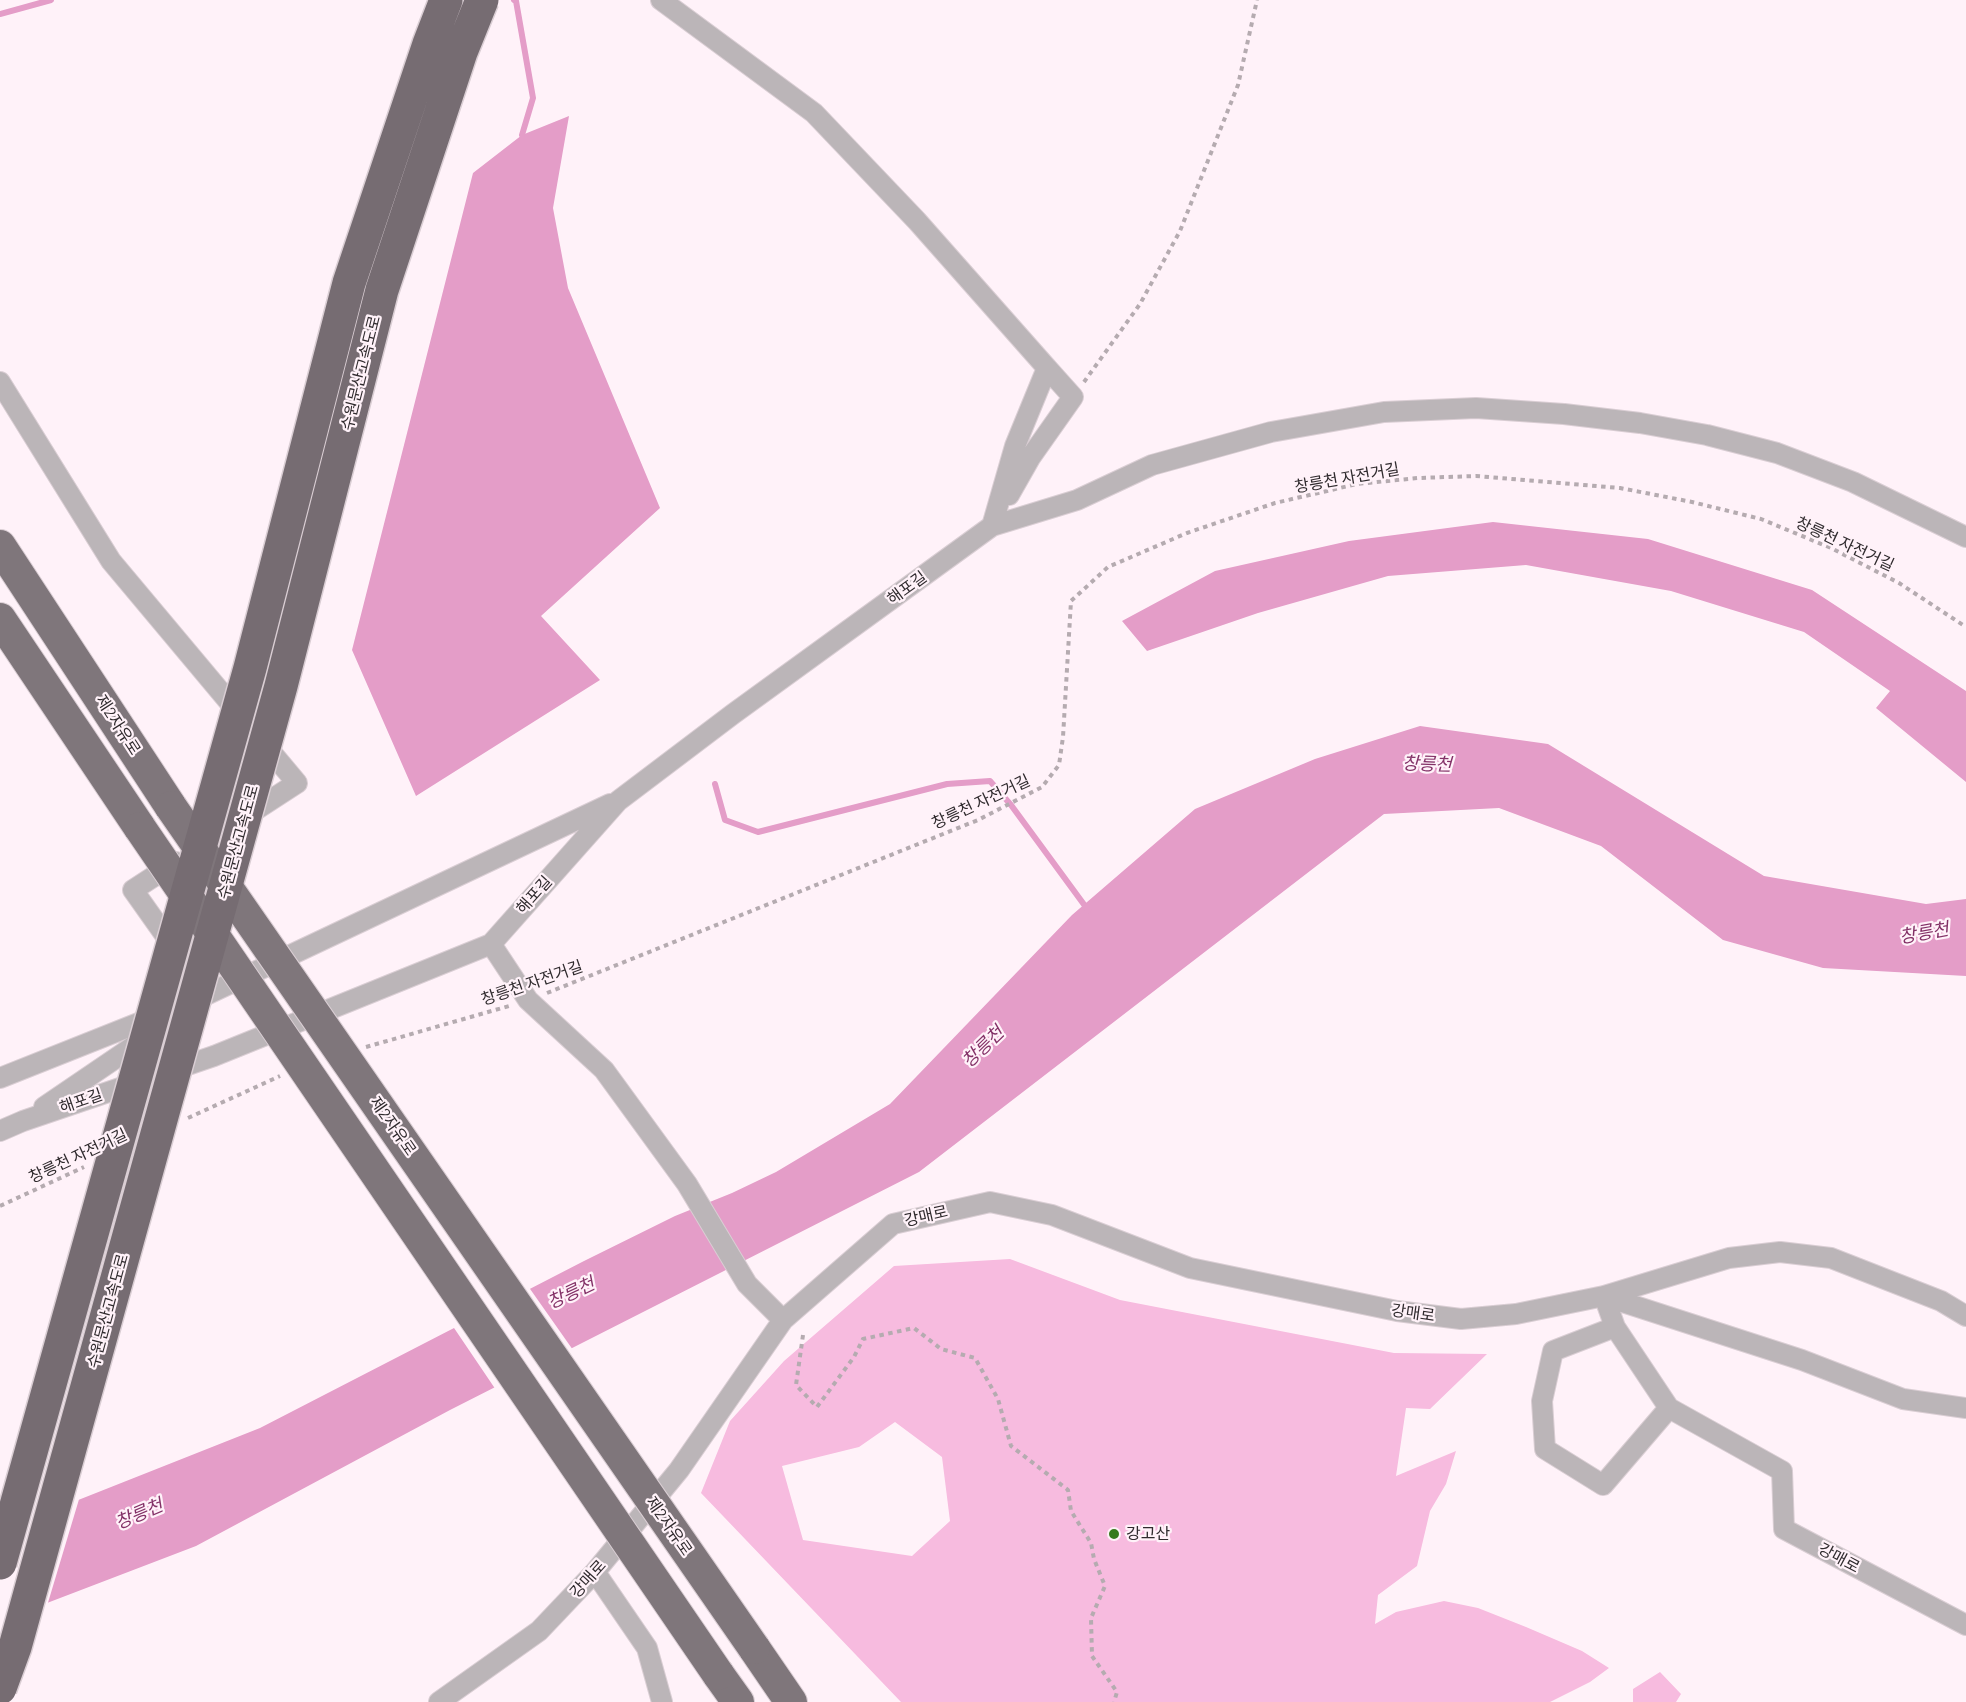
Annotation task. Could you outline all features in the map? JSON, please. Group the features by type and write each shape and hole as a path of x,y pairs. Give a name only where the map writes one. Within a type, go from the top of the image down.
{"highway":[{"name":"수원문산고속도로","path":"0,1563 250,668 349,283 429,44 446,0"},
{"name":"수원문산고속도로","path":"0,1688 15,1647 281,686 382,290 460,52 482,0"},
{"name":"제2자유로","path":"0,546 171,807 791,1702"},
{"path":"0,619 140,828 738,1702"}],"street":[{"path":"661,0 814,113 917,221 1073,397 1030,458 992,526"},
{"path":"992,526 1015,446 1047,368"},
{"path":"0,382 111,561 297,783 133,890 208,996"},
{"path":"992,526 1077,500 1152,465 1271,432 1384,412 1476,408 1564,414 1640,423 1707,435 1777,453 1853,482 1966,537"},
{"name":"해포길","path":"0,1131 23,1121 214,1056 491,944 618,801 733,714 992,526"},
{"path":"0,1078 208,996 618,801"},
{"path":"491,944 528,1000 604,1070 687,1184 747,1284 783,1320"},
{"path":"23,1121 208,996"},
{"name":"강매로","path":"439,1702 539,1631 596,1572 679,1470 783,1320 893,1224 990,1202 1052,1215 1190,1268 1397,1311 1461,1319 1516,1314 1604,1296 1729,1258 1780,1252 1831,1257 1941,1301 1966,1316"},
{"name":"강매로","path":"1604,1296 1615,1327 1669,1408 1782,1471 1784,1529 1966,1625"},
{"name":"강매로","path":"1604,1296 1802,1360 1903,1400 1966,1408"},
{"path":"1615,1327 1553,1351 1542,1401 1545,1449 1603,1485 1669,1408"},
{"path":"596,1572 647,1648 662,1702"}],"path":[{"path":"1073,397 1140,304 1180,231 1238,85 1257,0"},
{"name":"창릉천 자전거길","path":"358,1049 528,1000 978,820 1042,787 1059,765 1063,737 1071,601 1108,567 1187,533 1275,503 1357,484 1418,478 1476,476 1620,488 1703,504 1761,519 1831,548 1899,583 1966,627"},
{"path":"183,1121 280,1076"},
{"name":"창릉천 자전거길","path":"0,1206 86,1166"},
{"path":"803,1335 796,1385 817,1407 854,1357 863,1340 914,1328 941,1349 975,1358 998,1399 1011,1446 1068,1490 1071,1511 1091,1543 1105,1586 1091,1618 1092,1656 1117,1692 1114,1702"}],"shaded area":[{"path":"1010,1259 1120,1300 1394,1353 1487,1354 1430,1409 1406,1408 1396,1476 1456,1451 1446,1484 1430,1511 1417,1566 1378,1595 1375,1624 1396,1612 1444,1601 1478,1608 1526,1627 1582,1651 1609,1668 1590,1682 1550,1702 901,1702 701,1493 730,1421 784,1361 894,1266","holes":["895,1422 942,1457 950,1521 912,1556 803,1540 782,1466 859,1447"]},
{"path":"1660,1672 1681,1694 1676,1702 1633,1702 1633,1689"}],"water":[{"path":"569,116 553,208 568,288 660,508 541,616 600,680 416,796 352,650 473,173 522,135"},
{"path":"1493,522 1648,539 1812,590 1966,691 1966,782 1876,708 1890,691 1804,632 1671,591 1526,565 1388,576 1258,613 1147,651 1122,621 1215,571 1349,541"},
{"name":"창릉천","path":"1420,726 1548,744 1764,876 1926,904 1966,899 1966,976 1823,968 1723,940 1601,846 1499,808 1384,814 919,1172 450,1410 196,1546 0,1621 0,1531 260,1428 584,1261 675,1216 776,1172 890,1104 1072,915 1195,809 1315,759"}],"pier":[{"path":"528,1286 573,1350 496,1390 452,1325"},
{"path":"80,1496 47,1606 0,1624 0,1528"}],"waterway":[{"path":"0,14 51,0"},
{"path":"514,0 533,98 522,135"},
{"path":"715,784 725,820 758,832 947,784 990,781 1011,805 1088,910"}],"place":[{"name":"강고산","path":"1114,1534"}]}
